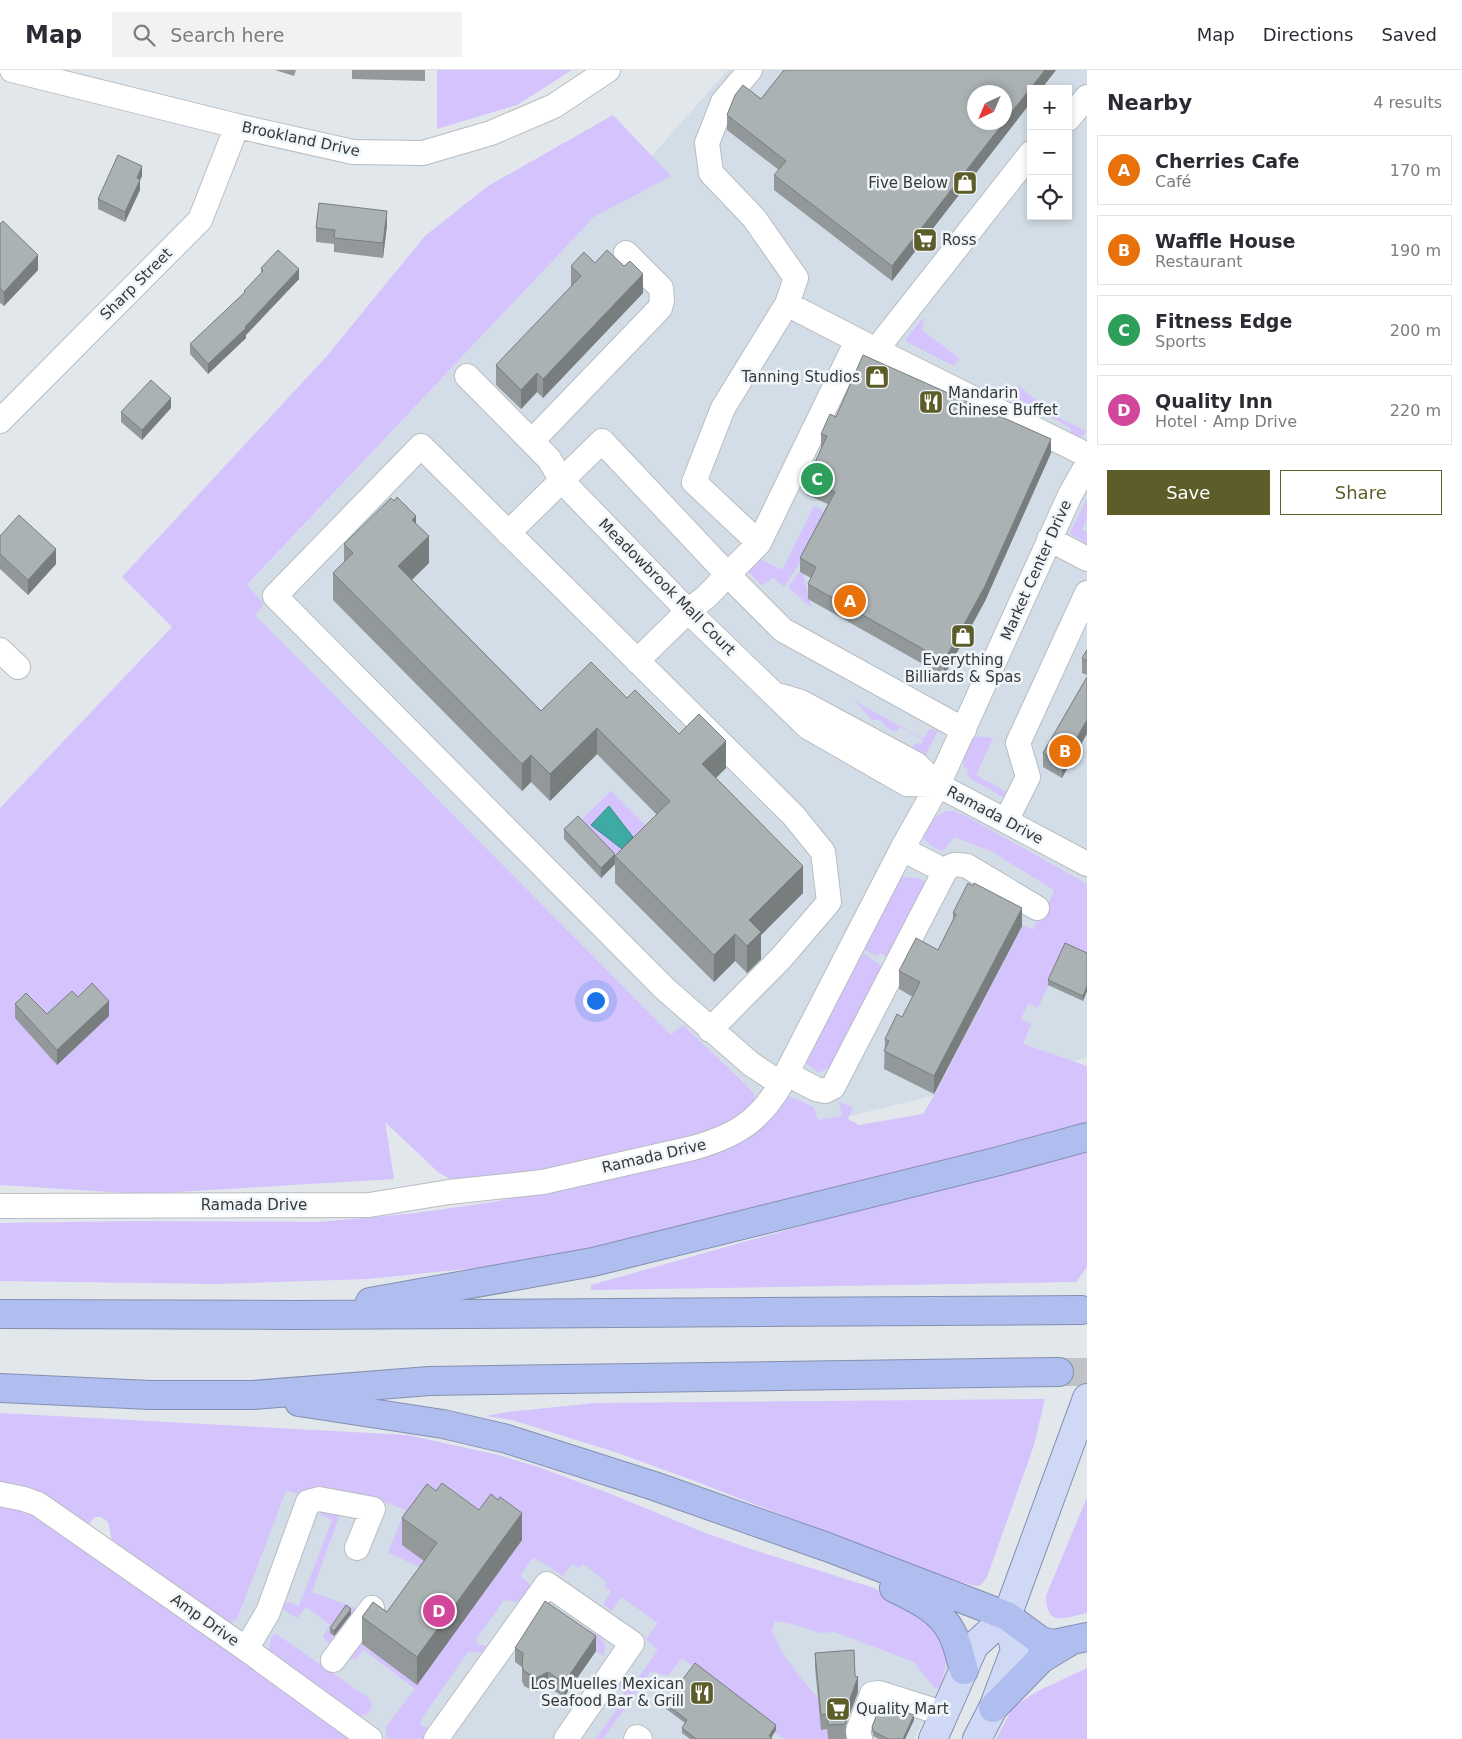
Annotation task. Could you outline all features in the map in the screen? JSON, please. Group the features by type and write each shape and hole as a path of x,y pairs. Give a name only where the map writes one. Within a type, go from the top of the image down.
{"highway":[{"path":"294,1315 593,1262 999,1161 1087,1137"},
{"path":"0,1314 294,1315 1081,1310"},
{"path":"0,1388 150,1395 253,1395 429,1381 1059,1372"},
{"path":"253,1395 443,1424 507,1439 654,1486 827,1547 1007,1616 1042,1641 1054,1644 1078,1640"},
{"path":"827,1547 877,1580 917,1599 933,1610 953,1633 964,1670"},
{"path":"993,1708 1042,1659 1078,1640"}],"main road":[{"path":"933,1739 974,1646 1007,1616 1087,1398"},
{"path":"977,1739 993,1708 1015,1650 1007,1616"}],"street":[{"name":"Brookland Drive","path":"12,70 237,126 353,152 423,153 491,133 554,106 608,70"},
{"path":"750,70 723,102 707,143 711,173 754,218 796,278 787,304 723,408 694,482 759,543"},
{"path":"1072,114 1087,96"},
{"name":"Sharp Street","path":"0,421 200,220 237,126"},
{"path":"637,661 688,611 706,597 759,543 866,346 1027,158"},
{"path":"532,441 660,308 662,300 661,288 626,253"},
{"path":"787,304 866,346 1087,455"},
{"name":"Meadowbrook Mall Court","path":"467,376 550,459 562,481 688,611 808,727 907,784 938,785"},
{"path":"508,533 602,441 728,575 783,630 964,730"},
{"path":"710,1030 782,957 829,902 823,852 793,814 421,446 275,596 664,988 710,1030 751,1064 784,1079 816,1089 825,1091 833,1088 945,871 950,865 967,866 1037,908"},
{"name":"Market Center Drive","path":"938,785 1070,495 1087,465"},
{"path":"1050,540 1087,559"},
{"path":"1006,821 1028,777 1018,743 1087,594"},
{"path":"0,650 18,667"},
{"name":"Ramada Drive","path":"0,1206 369,1205 448,1192 543,1182 715,1141 736,1132 750,1123 768,1105 784,1079 902,849 938,785 1087,864"},
{"path":"902,849 945,871"},
{"name":"Amp Drive","path":"0,1494 38,1504 246,1649 370,1739"},
{"path":"246,1649 268,1612 308,1502 320,1499 373,1509 357,1548"},
{"path":"436,1739 547,1584 632,1643 566,1739"},
{"path":"333,1660 372,1608"},
{"path":"860,1739 858,1731 872,1694 878,1693 945,1714"},
{"path":"636,1739 637,1737 640,1739"}],"shaded area":[{"path":"437,70 572,70 517,105 437,129"},
{"path":"728,70 1087,70 1087,1058 809,1126 744,1108 230,604 656,151"},
{"path":"613,115 671,176 594,217 247,585 264,604 255,615 671,1035 682,1026 685,1027 746,1085 754,1094 756,1103 722,1127 687,1139 593,1164 462,1185 439,1173 385,1122 394,1179 143,1194 0,1185 0,808 172,627 122,577 326,357 425,236 488,186"},
{"path":"924,317 922,330 959,358 954,366 905,340"},
{"path":"1019,386 1059,418 1086,431 1076,444 1069,427 1014,396"},
{"path":"1087,499 1087,519 1082,529 1087,532 1087,544 1070,533"},
{"path":"814,506 822,510 824,517 799,564 784,587 773,577 764,585 761,585 747,570 760,559 782,570"},
{"path":"799,572 803,574 812,608 788,587"},
{"path":"855,701 923,739 930,729 938,731 924,758 911,749 915,743 921,744 923,740 900,727 896,732 886,727 880,720 872,720"},
{"path":"975,736 993,738 976,775 1005,791 1006,794 1003,797 971,779 967,774 968,768 964,768 966,750"},
{"path":"611,791 654,834 618,869 575,826"},
{"path":"947,811 955,811 966,816 1087,884 1087,952 1085,956 1065,948 1038,1008 1028,1003 1021,1019 1031,1024 1023,1044 1087,1066 1087,1126 1075,1129 1074,1125 830,1191 593,1251 514,1264 368,1279 217,1284 0,1281 0,1223 150,1221 319,1222 416,1213 493,1202 583,1183 726,1146 786,1095 814,1107 818,1120 842,1116 839,1102 853,1108 848,1119 859,1125 923,1114 1023,925 1033,930 1038,919 1042,919 1054,890 991,851 954,837 944,850 937,849 931,845 921,834 932,820"},
{"path":"901,877 919,878 926,883 889,958 880,953 878,956 866,951 863,947 898,879"},
{"path":"858,954 865,954 884,968 829,1068 818,1073 806,1063"},
{"path":"1087,1151 1087,1267 1076,1282 591,1290 591,1285 886,1202"},
{"path":"1045,1399 1034,1445 987,1577 981,1585 975,1586 933,1574 695,1481 615,1452 512,1420 485,1416 595,1403"},
{"path":"0,1413 408,1435 498,1455 538,1467 611,1494 703,1532 871,1587 907,1602 937,1625 948,1657 940,1687 935,1689 914,1662 835,1632 820,1633 775,1621 772,1631 781,1650 799,1676 818,1698 821,1729 827,1729 828,1739 785,1739 775,1732 776,1730 682,1658 668,1676 651,1671 603,1739 596,1739 625,1697 624,1691 614,1688 620,1681 634,1684 658,1650 646,1639 658,1623 621,1597 612,1611 603,1604 611,1591 604,1586 607,1582 583,1564 579,1568 572,1564 563,1576 533,1557 520,1576 528,1582 531,1588 521,1602 504,1600 477,1638 477,1644 486,1646 486,1653 468,1652 422,1718 421,1726 430,1728 426,1739 388,1739 386,1727 415,1689 364,1650 356,1659 350,1659 348,1657 358,1642 417,1684 522,1540 449,1579 400,1618 420,1567 388,1553 405,1510 388,1503 314,1489 301,1494 286,1491 237,1619 231,1622 219,1618 112,1541 108,1522 101,1517 95,1517 86,1526 0,1487"},
{"path":"267,1465 806,1612 950,1667 914,1739 341,1739 214,1646"},
{"path":"1087,1497 1087,1613 1065,1618 1054,1617 1047,1606 1046,1596"},
{"path":"0,1503 38,1514 354,1739 0,1739"},
{"path":"320,1509 356,1516 354,1518 340,1514 312,1592 353,1607 356,1610 333,1644 327,1642 323,1636 330,1625 306,1607 297,1618 284,1610 284,1603 288,1602 299,1606 332,1520 321,1515"},
{"path":"590,1630 604,1644 605,1651 603,1656 582,1641"},
{"path":"275,1633 370,1699 372,1707 369,1712 358,1716 275,1658 269,1650 271,1638"},
{"path":"1087,1668 1087,1739 996,1739 1013,1707 1038,1691"}],"water":[{"path":"609,806 633,837 622,849 591,825"}],"building":[{"path":"784,70 1045,70 1033,85 1027,85 1027,93 1012,112 1012,85 967,85 967,130 998,130 892,266 774,175 786,161 727,115 735,95 743,85 761,99"},
{"path":"118,155 142,166 137,178 140,180 125,212 98,199"},
{"path":"319,203 387,211 383,243 334,238 335,230 316,228"},
{"path":"3,221 38,255 4,292 0,288 0,224"},
{"path":"278,250 299,269 246,328 208,364 190,344 245,292 263,271 261,268"},
{"path":"607,250 624,266 630,261 643,274 543,379 537,373 521,390 496,365 581,276 571,266 584,252 595,263"},
{"path":"863,355 1051,439 985,586 944,661 808,584 816,567 800,558 835,492 807,480 827,436 821,434 830,414 836,417"},
{"path":"151,380 171,398 142,430 121,412"},
{"path":"397,497 416,516 412,520 429,536 398,566 541,711 591,662 627,698 635,690 679,734 699,714 726,741 702,764 803,866 749,920 761,932 747,946 735,934 714,955 615,856 670,801 597,728 550,774 531,755 522,764 333,573 353,553 344,544 391,498 394,501"},
{"path":"19,515 56,549 28,580 0,554 0,536"},
{"path":"1087,650 1087,661 1082,658"},
{"path":"1087,677 1087,720 1062,763 1043,753"},
{"path":"578,816 615,854 601,868 564,829"},
{"path":"968,883 973,886 974,883 1022,908 934,1076 884,1051 889,1041 885,1039 897,1014 902,1017 920,982 899,971 916,938 938,950 956,914 953,913"},
{"path":"1065,943 1087,953 1087,986 1083,996 1048,980"},
{"path":"92,983 109,1001 57,1050 15,1004 26,993 47,1014 72,991 78,997"},
{"path":"442,1483 479,1510 491,1494 498,1500 500,1497 522,1513 417,1657 362,1617 373,1602 387,1612 437,1543 402,1518 427,1484 436,1491"},
{"path":"545,1601 596,1636 564,1683 548,1672 536,1678 524,1671 522,1666 523,1653 515,1648"},
{"path":"346,1605 351,1609 334,1631 330,1628"},
{"name":"Quality Mart","path":"854,1650 855,1676 858,1677 845,1712 846,1724 828,1725 827,1714 821,1715 815,1653"},
{"name":"Los Muelles Mexican Seafood Bar & Grill","path":"695,1663 776,1725 769,1736 772,1738 696,1739 682,1728 687,1720 665,1703"},
{"path":"881,1703 914,1715 903,1739 888,1739 873,1731 872,1727"}],"tunnel":[{"path":"1059,1372 1087,1372"}],"place":[{"name":"Five Below","path":"965,183"},
{"name":"Ross","path":"925,240"},
{"name":"Tanning Studios","path":"877,377"},
{"name":"Mandarin Chinese Buffet","path":"931,402"},
{"name":"Fitness Edge","path":"817,479"},
{"name":"Cherries Cafe","path":"850,601"},
{"name":"Everything Billiards & Spas","path":"963,636"},
{"name":"Waffle House","path":"1065,751"},
{"name":"Quality Inn","path":"439,1611"},
{"name":"Los Muelles Mexican Seafood Bar & Grill","path":"702,1693"},
{"name":"Quality Mart","path":"838,1709"}]}
